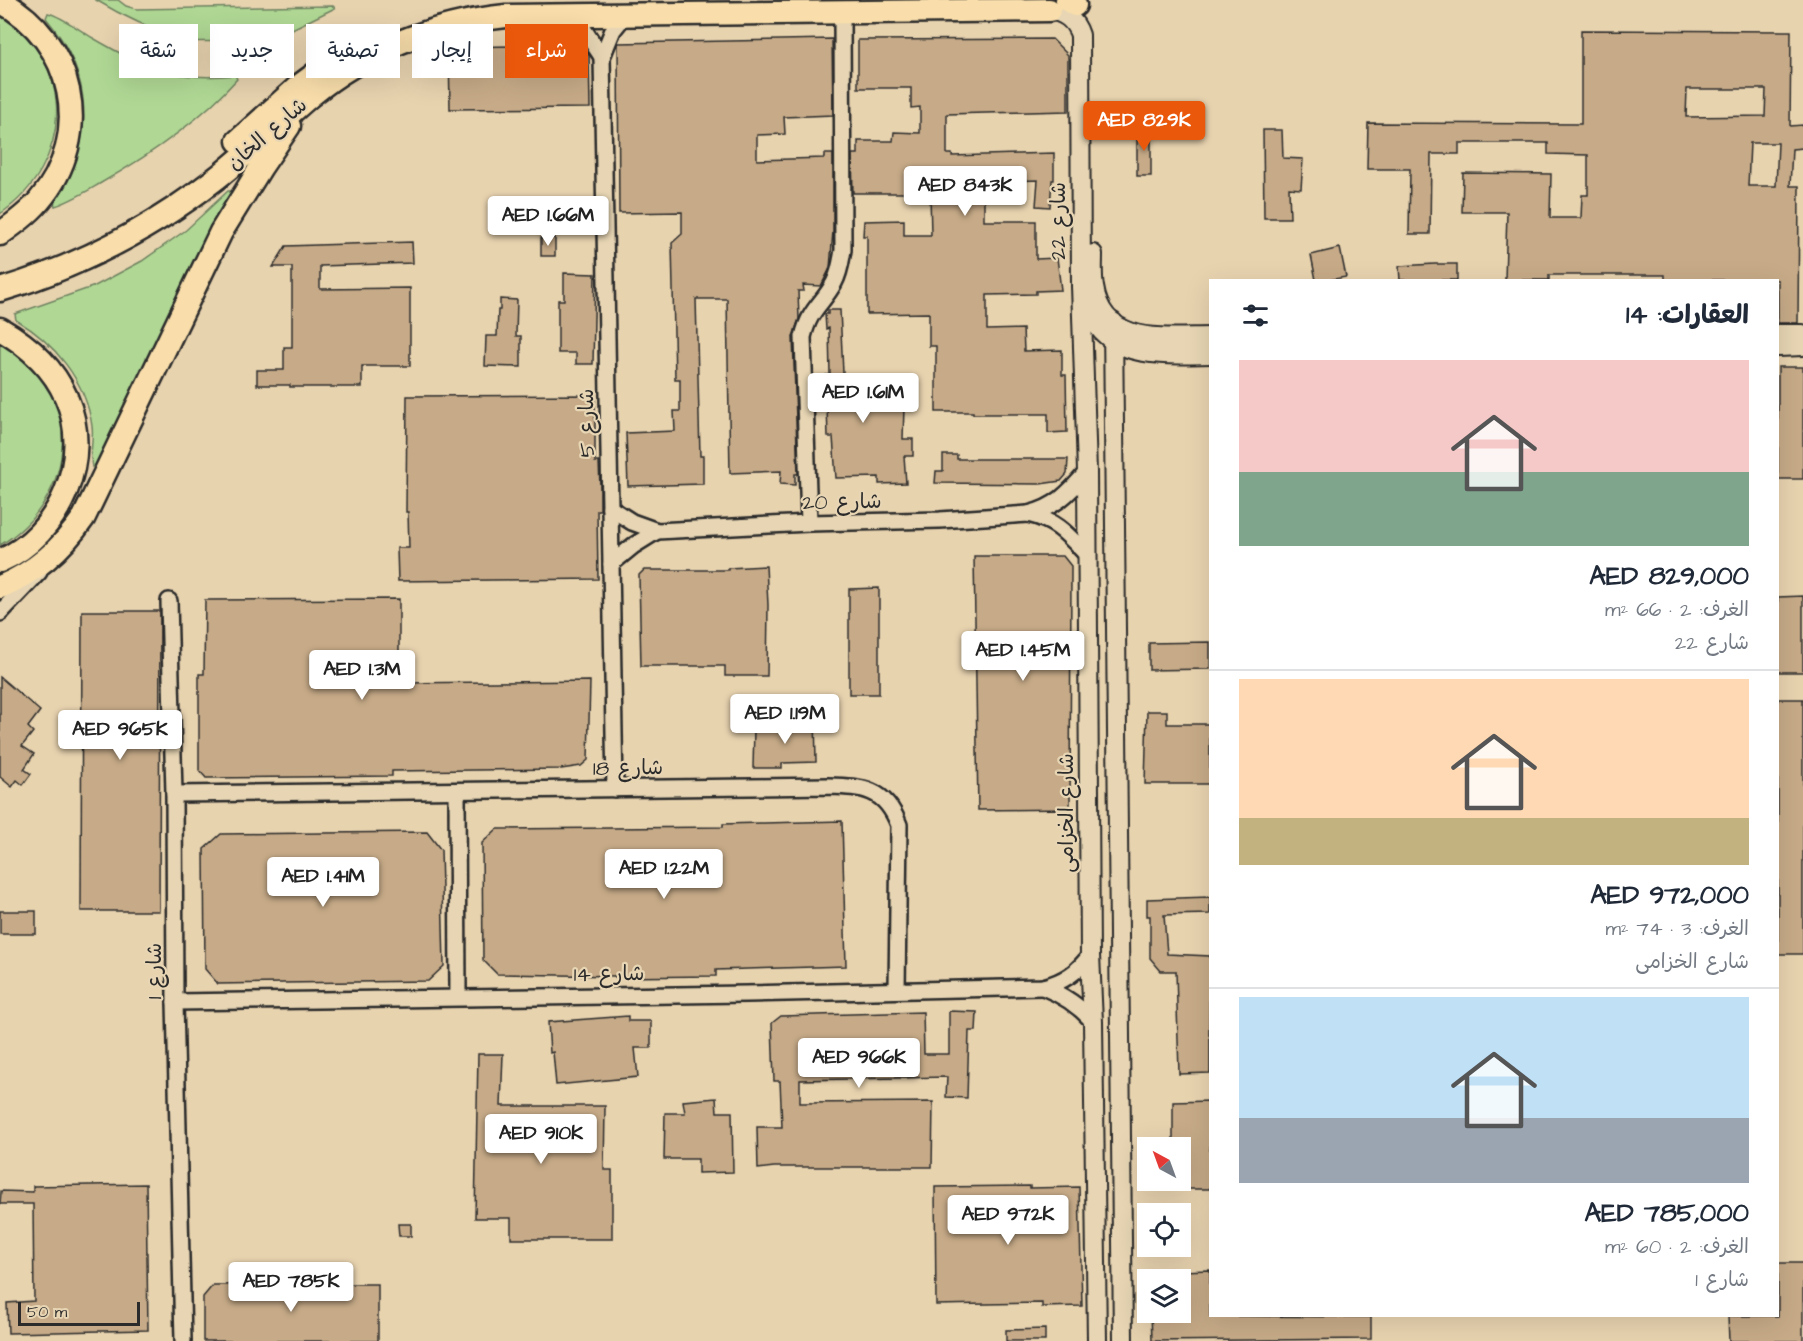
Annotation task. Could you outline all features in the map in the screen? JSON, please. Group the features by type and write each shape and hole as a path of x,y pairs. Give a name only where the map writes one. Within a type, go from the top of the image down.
{"main road":[{"path":"0,1 23,15 36,27 56,55 68,88 71,122 65,156 50,188 27,214 0,234"},
{"name":"شارع الخان","path":"0,273 79,243 152,204 227,150 318,70 360,43 430,14 479,4 513,1 620,7 842,12 1064,5"},
{"name":"شارع الخان","path":"0,290 86,257 153,222 215,180 309,97 348,68 412,36 474,20 506,16 575,16 620,7"},
{"path":"0,587 48,559 74,532 84,517 221,232 261,167 309,97"},
{"path":"0,328 32,351 59,384 72,415 75,448 70,480 57,511 36,537 22,549 0,561"}],"street":[{"name":"شارع 22","path":"1113,322 1100,306 1094,287 1086,26 1081,11 1064,5 1063,13 1078,28 1081,43 1081,285 1087,307 1113,340 1131,350 1152,355 1209,354"},
{"name":"شارع 5","path":"615,789 602,57 620,7"},
{"path":"809,523 803,337 814,309 833,286 843,250 842,12"},
{"path":"575,16 602,57"},
{"name":"شارع الخزامى","path":"1081,285 1087,472 1090,955 1097,1341"},
{"path":"1113,322 1130,333 1149,338 1209,337"},
{"path":"1113,322 1123,1341"},
{"path":"1779,334 1803,334"},
{"path":"1779,347 1803,346"},
{"name":"شارع 20","path":"610,508 632,522 657,531 809,523 929,521 1028,514 1041,511 1060,501 1087,472"},
{"name":"شارع 20","path":"1028,514 1059,526 1087,555"},
{"name":"شارع 20","path":"611,564 633,546 657,531"},
{"path":"0,613 24,589 48,559"},
{"name":"شارع 1","path":"169,601 183,1341"},
{"name":"شارع 18","path":"174,794 854,787 870,790 894,811 899,825 897,990"},
{"path":"457,791 458,997"},
{"name":"شارع 14","path":"175,1002 747,994 1043,987 1075,973 1090,955"},
{"name":"شارع 14","path":"1043,987 1066,997 1093,1022"},
{"path":"1096,1301 1103,1314 1104,1341"}],"green space":[{"path":"96,0 118,0 136,9 333,6 335,8 294,28 294,24 210,24 210,42 198,41 198,24 143,24"},
{"path":"48,13 54,15 119,52 119,78 198,76 237,79 191,123 156,149 85,192 55,206 54,202 68,179 77,156 83,132 84,108 81,85 73,62 62,40 46,18"},
{"path":"0,16 26,36 43,60 54,86 57,114 52,142 41,169 24,193 0,214"},
{"path":"228,191 232,194 194,259 96,466 92,467 92,426 89,409 75,378 55,351 16,320 15,314 95,286 142,261 186,230"},
{"path":"0,344 28,363 48,387 59,414 62,443 58,472 46,500 26,525 0,545"}],"building":[{"path":"1581,30 1791,31 1790,126 1803,125 1803,148 1792,149 1790,186 1799,186 1798,323 1779,323 1779,279 1665,279 1665,275 1549,275 1549,279 1505,279 1507,212 1462,212 1463,173 1551,174 1550,218 1581,218 1582,195 1588,195 1588,155 1548,154 1548,143 1459,143 1459,154 1431,154 1430,234 1409,234 1410,169 1367,169 1368,123 1581,124","holes":["1687,89 1766,89 1765,116 1686,117","1750,143 1778,143 1776,186 1748,186"]},
{"path":"832,39 833,115 784,117 785,134 757,135 757,160 824,158 824,154 833,154 833,231 830,268 821,286 803,285 804,291 798,291 799,319 793,337 798,474 795,474 795,485 780,484 781,471 730,473 727,299 696,299 700,456 703,456 703,484 628,486 626,433 675,431 674,411 680,411 680,379 675,379 672,243 682,234 682,212 619,213 618,43"},
{"path":"1052,39 1068,55 1068,111 947,114 947,154 952,154 952,156 1054,153 1054,180 1052,180 1050,207 1036,206 1038,180 984,182 984,221 1036,221 1036,259 1057,258 1061,290 1036,291 1036,294 987,295 987,330 1023,329 1024,351 1062,350 1062,375 1066,375 1067,432 1048,433 1048,414 936,412 936,346 929,346 929,313 867,314 867,236 863,236 864,221 904,220 904,235 931,235 930,193 853,193 852,154 858,154 858,141 893,141 894,132 920,133 920,107 911,108 911,88 858,88 858,40"},
{"path":"493,46 505,46 505,78 588,78 588,54 590,108 450,109 450,78 493,78"},
{"path":"1137,128 1151,128 1151,176 1137,176"},
{"path":"1263,130 1282,130 1283,158 1303,159 1301,189 1289,188 1290,218 1264,218"},
{"path":"541,238 555,238 555,256 541,256"},
{"path":"412,242 413,263 320,266 320,289 410,288 410,366 362,366 362,387 257,385 257,370 284,370 284,347 292,347 292,267 273,267 286,246"},
{"path":"1340,248 1346,277 1316,279 1311,255"},
{"path":"1457,264 1457,279 1400,279 1399,266"},
{"path":"564,273 595,274 593,364 576,364 576,353 558,353 558,300 564,300"},
{"path":"500,299 517,300 516,336 521,336 521,367 485,366 486,336 497,336"},
{"path":"828,310 840,310 844,394 897,393 898,407 904,407 903,439 913,439 913,456 904,456 906,483 879,484 879,477 836,478 833,437 828,437 826,375 830,375 829,328 826,329 825,314 828,314"},
{"path":"1779,367 1803,367 1803,479 1779,479"},
{"path":"595,395 595,462 599,462 600,487 600,510 597,510 598,579 398,581 397,548 409,548 408,512 406,512 407,396"},
{"path":"943,455 957,455 957,459 1068,459 1067,474 1061,481 1040,484 935,483 936,471 943,471"},
{"path":"974,556 1063,556 1071,566 1070,809 978,810"},
{"path":"766,566 767,676 725,676 725,666 641,666 639,575 644,570 728,570 728,568"},
{"path":"879,588 879,694 849,694 849,589"},
{"path":"1803,596 1803,672 1779,672 1779,597"},
{"path":"399,599 399,683 590,681 588,760 581,766 561,769 392,771 392,776 206,778 199,770 199,674 204,674 205,600"},
{"path":"82,611 160,611 159,911 81,911"},
{"path":"1209,642 1209,669 1149,670 1149,643"},
{"path":"0,677 40,711 28,727 33,732 22,746 34,754 24,769 31,774 23,785 17,780 12,787 0,777"},
{"path":"1779,699 1803,699 1803,954 1779,954"},
{"path":"1147,711 1167,711 1167,724 1209,724 1209,784 1145,784"},
{"path":"806,712 815,716 816,762 782,763 782,768 753,768 754,729 799,728"},
{"path":"842,821 846,966 716,970 716,976 615,977 497,974 483,960 482,843 497,829 723,827 723,824"},
{"path":"427,832 441,850 444,966 428,981 218,984 205,969 204,849 221,834"},
{"path":"1209,897 1209,914 1164,915 1167,954 1209,956 1209,1073 1179,1074 1176,971 1161,971 1150,958 1150,916 1147,916 1147,899"},
{"path":"0,911 36,911 36,934 0,934"},
{"path":"949,1011 977,1012 976,1031 969,1031 967,1098 946,1097 947,1077 800,1080 800,1103 933,1102 932,1167 774,1167 758,1169 757,1127 782,1127 780,1081 774,1081 772,1023 781,1016 923,1012 924,1054 949,1054"},
{"path":"628,1016 628,1021 651,1021 651,1048 635,1048 638,1077 556,1085 553,1052 550,1053 548,1022"},
{"path":"478,1054 503,1054 501,1106 605,1106 604,1170 612,1170 612,1239 511,1239 511,1218 475,1218"},
{"path":"716,1098 717,1112 732,1112 733,1172 698,1173 698,1159 664,1159 665,1113 685,1113 683,1101"},
{"path":"1209,1101 1209,1189 1191,1189 1191,1137 1173,1137 1173,1102"},
{"path":"146,1184 148,1330 8,1333 7,1303 34,1301 33,1204 0,1204 1,1191 33,1192 33,1186"},
{"path":"1030,1186 1030,1188 1079,1187 1082,1306 1042,1307 1042,1303 936,1305 935,1187"},
{"path":"398,1224 411,1224 411,1236 399,1236"},
{"path":"1779,1263 1803,1263 1803,1341 1729,1341 1728,1317 1779,1317"},
{"path":"1209,1270 1209,1317 1371,1317 1371,1339 1152,1341 1151,1323 1191,1323 1191,1271"},
{"path":"378,1284 378,1341 203,1341 203,1297 213,1285"},
{"path":"1045,1329 1045,1341 1006,1341 1006,1330"}]}
